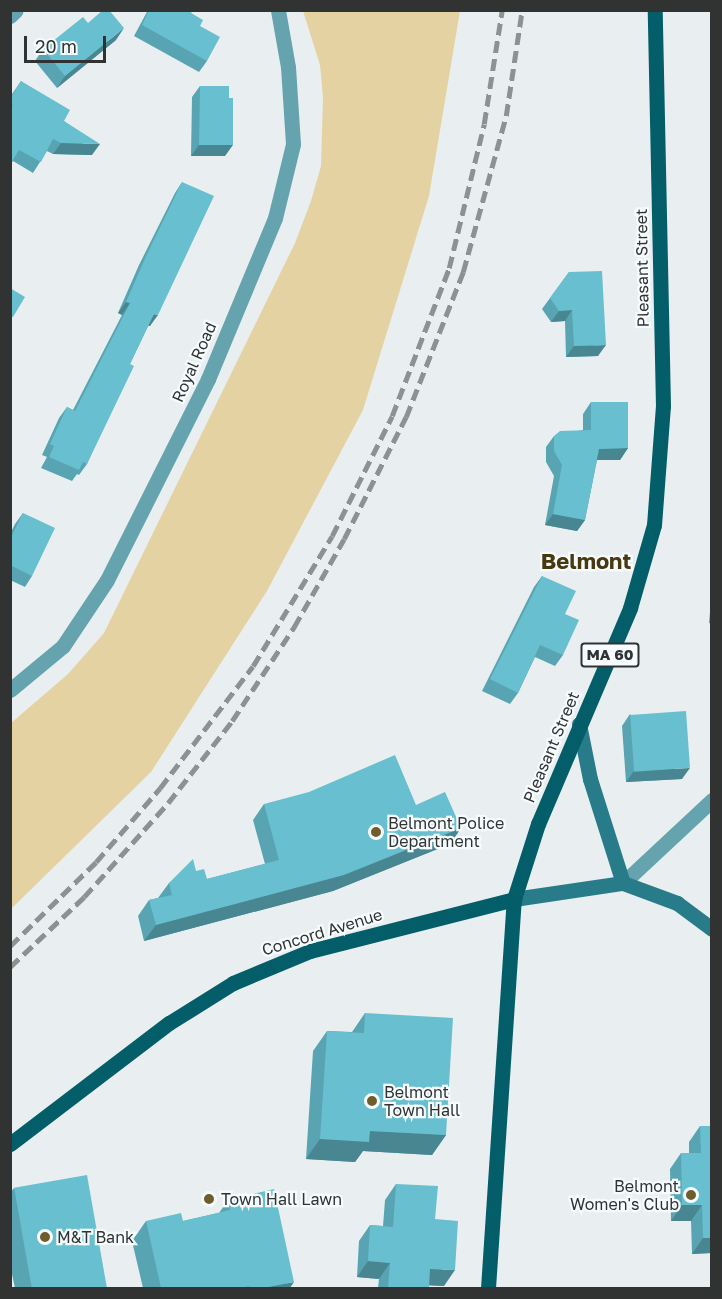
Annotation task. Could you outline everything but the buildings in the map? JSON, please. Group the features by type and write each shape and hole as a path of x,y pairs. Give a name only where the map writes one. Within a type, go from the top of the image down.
{"main road":[{"name":"Pleasant Street","path":"488,1288 514,899 538,825 646,561 659,484 663,406 655,10"},
{"path":"579,724 590,779 623,883"},
{"name":"Concord Avenue","path":"10,1144 169,1023 233,982 310,951 514,899 623,883 677,903 711,929"}],"street":[{"path":"10,16 16,10"},
{"name":"Royal Road","path":"13,690 63,646 106,580 208,379 275,218 293,144 288,67 278,10"},
{"path":"623,883 711,800"}],"shaded area":[{"path":"303,11 460,11 429,196 363,410 267,591 151,772 11,909 11,723 68,674 104,633 295,243 311,201 321,166 323,97 320,65"}],"railway":[{"path":"10,946 96,862 160,788 253,666 332,536 392,416 449,268 484,124 502,10"},
{"path":"10,967 84,897 168,803 232,721 294,627 344,539 406,417 463,272 506,116 522,10"}],"place":[{"name":"Belmont Police Department","path":"376,832"},
{"name":"Belmont Town Hall","path":"372,1101"},
{"name":"Belmont Women's Club","path":"691,1195"},
{"name":"Town Hall Lawn","path":"209,1199"},
{"name":"M&T Bank","path":"45,1237"}],"district":[{"name":"Belmont","path":"586,561"}]}
